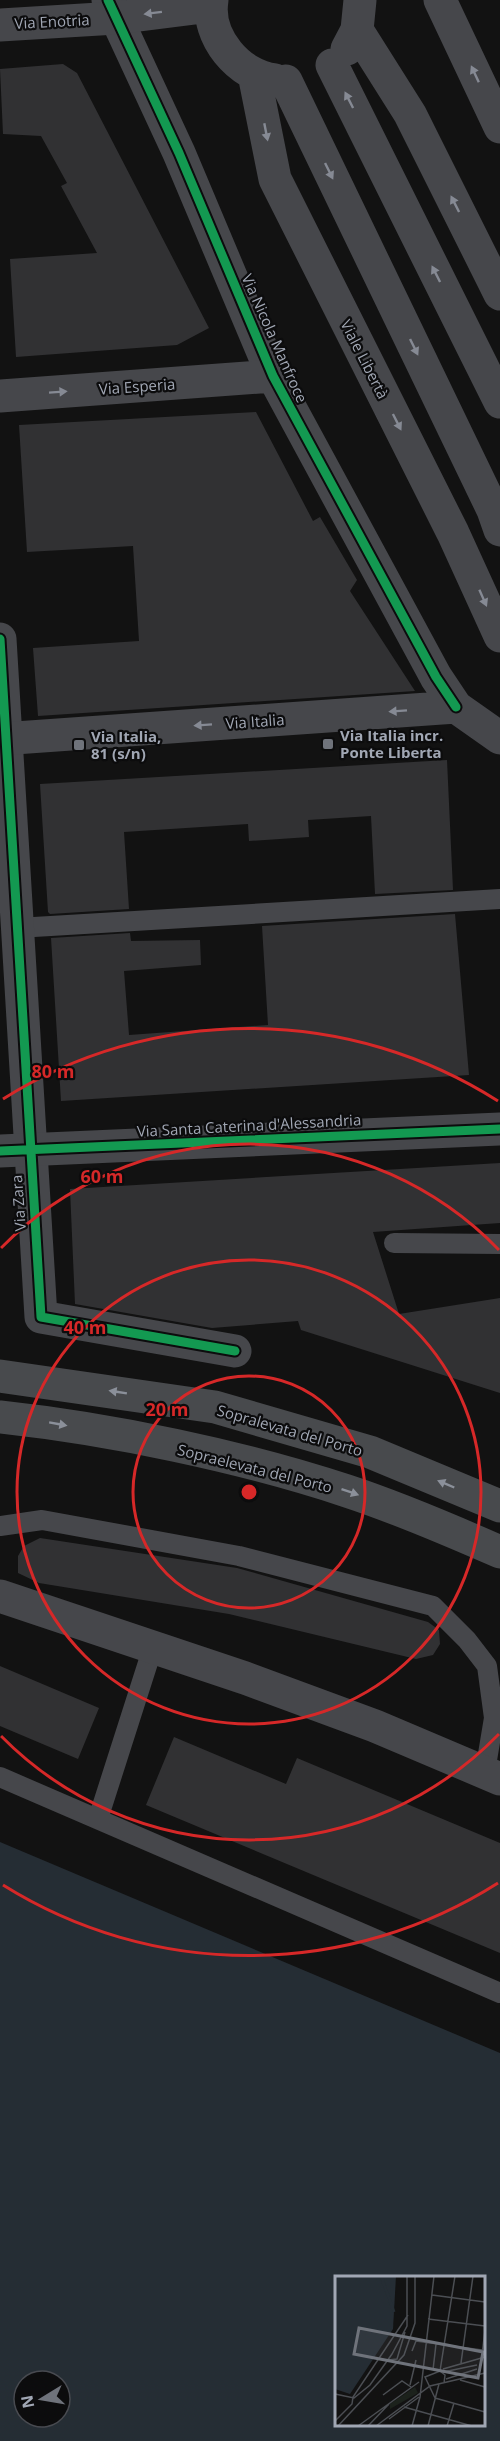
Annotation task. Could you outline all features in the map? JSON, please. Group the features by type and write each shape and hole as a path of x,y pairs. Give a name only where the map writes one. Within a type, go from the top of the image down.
{"main road":[{"name":"Sopralevata del Porto","path":"0,1376 215,1407 370,1452 500,1506"},
{"name":"Sopraelevata del Porto","path":"0,1417 52,1422 241,1462 347,1491 434,1523 500,1552"}],"street":[{"path":"440,0 500,127"},
{"path":"212,3 214,27 223,47 237,62 254,74 286,81 310,77 332,65 346,50 358,15"},
{"name":"Via Enotria","path":"0,25 112,9 212,3"},
{"name":"Via Nicola Manfroce","path":"112,9 179,153 273,376 436,677 456,707"},
{"path":"358,15 500,294"},
{"path":"332,65 500,402"},
{"name":"Viale Libertà","path":"254,74 275,179 453,533 500,636"},
{"path":"286,81 493,510 500,530"},
{"name":"Via Esperia","path":"0,396 273,376"},
{"name":"Via Zara","path":"0,639 3,739 17,928 15,1151 41,1317 235,1351"},
{"path":"456,707 500,738"},
{"name":"Via Italia","path":"3,739 456,707"},
{"name":"Via Santa Caterina d'Alessandria","path":"15,1151 500,1129"},
{"path":"0,1596 153,1647 375,1726 492,1775"}],"lane":[{"path":"17,928 500,899"},
{"path":"394,1243 500,1244"},
{"path":"0,1526 42,1520 88,1528 239,1557 433,1606 467,1640 487,1666 494,1718 492,1775"},
{"path":"98,1819 153,1647"},
{"path":"0,1777 500,1993"}],"shaded area":[{"path":"0,1842 500,2053 500,2441 0,2441"}],"building":[{"path":"63,64 77,73 209,328 177,345 16,357 10,259 97,253 61,186 67,183 41,136 3,134 0,69"},
{"path":"256,412 313,521 320,517 357,580 350,591 415,691 38,716 33,648 139,641 133,546 27,552 19,425"},
{"path":"447,760 453,890 375,894 371,816 308,820 309,837 249,841 248,824 124,832 129,909 50,914 48,912 40,784"},
{"path":"455,914 469,1075 61,1101 51,938 130,933 131,941 200,940 201,965 124,971 129,1035 268,1025 262,926"},
{"path":"500,1163 500,1223 373,1232 399,1314 500,1298 500,1393 301,1330 298,1321 212,1328 75,1304 70,1189"},
{"path":"40,1538 237,1568 428,1622 439,1630 440,1644 433,1655 416,1659 229,1614 39,1583 18,1573 18,1556 24,1546"},
{"path":"0,1666 99,1708 78,1759 0,1726"},
{"path":"174,1737 286,1784 297,1758 500,1843 500,1953 146,1805"}],"cycle path":[{"path":"108,0 179,153 273,376 436,677 456,707"},
{"path":"0,639 41,1317 235,1351"},
{"path":"0,1151 500,1129"}],"place":[{"name":"Via Italia incr. Ponte Liberta","path":"328,744"},
{"name":"Via Italia, 81 (s/n)","path":"79,745"}]}
